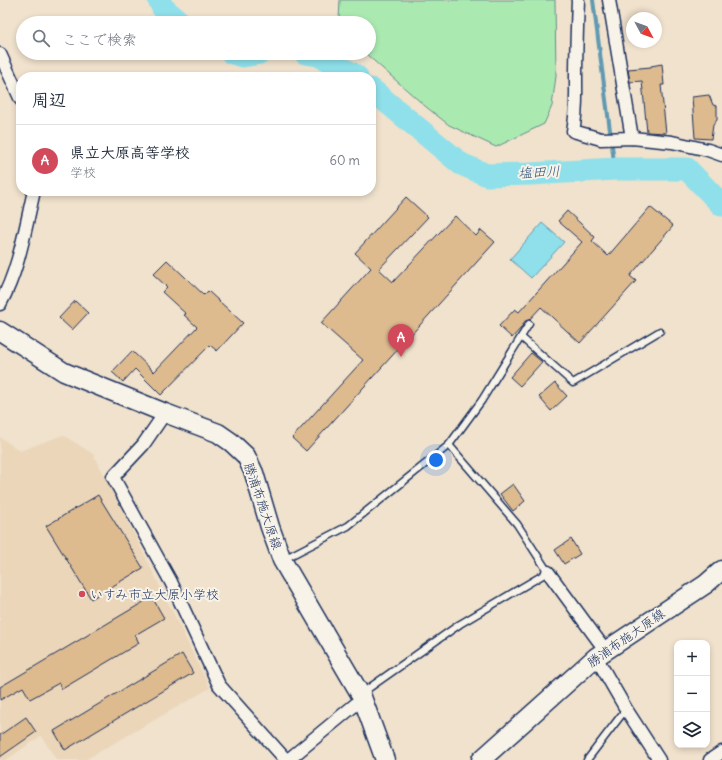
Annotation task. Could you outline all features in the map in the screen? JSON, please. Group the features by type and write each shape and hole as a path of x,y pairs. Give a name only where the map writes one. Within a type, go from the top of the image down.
{"main road":[{"name":"勝浦布施大原線","path":"0,331 64,372 218,433 231,442 246,456 254,473 270,527 282,560 362,697 385,760"},
{"name":"勝浦布施大原線","path":"481,760 601,654 706,584 722,570"}],"street":[{"path":"578,0 576,79 577,102 573,131 601,139 632,138 672,142 708,150 722,155"},
{"path":"609,0 632,138"},
{"path":"0,54 16,86"},
{"path":"0,304 6,293 18,259 33,196"},
{"path":"165,413 143,445 114,477 171,582 219,685 287,760 356,704 362,697"},
{"path":"548,572 601,654 626,709 659,760"},
{"path":"710,760 722,752"}],"lane":[{"path":"282,560 348,526 449,445 482,400 529,324"},
{"path":"521,337 573,383 660,331"},
{"path":"362,697 369,688 460,624 548,572 517,524 449,445"},
{"path":"587,760 626,709"}],"shaded area":[{"name":"いすみ市立大原小学校","path":"63,435 93,454 117,499 210,688 85,760 57,760 41,736 6,760 0,760 0,437 20,451"}],"green space":[{"path":"340,0 555,0 556,76 552,106 544,124 496,147 449,125 373,60 376,60 376,16 339,16"}],"water":[{"path":"542,223 564,242 531,278 510,259"}],"building":[{"path":"662,64 664,85 661,85 666,133 647,132 642,81 630,82 628,69 651,67"},
{"path":"709,95 713,105 717,106 717,120 713,125 711,139 695,138 692,97"},
{"path":"406,197 428,217 379,269 393,282 455,216 476,236 481,230 495,242 306,451 292,438 363,360 321,323 371,268 355,253"},
{"path":"650,207 673,226 630,276 636,281 580,343 541,307 529,320 525,321 512,338 499,326 515,309 519,312 582,242 558,221 567,211 595,237 592,241 608,256"},
{"path":"167,260 204,295 208,291 243,323 217,351 210,345 161,395 135,369 123,382 112,372 132,351 154,372 197,327 184,315 186,314 162,292 167,287 153,274"},
{"path":"75,301 88,313 72,330 59,318"},
{"path":"531,353 542,362 520,386 510,377"},
{"path":"555,383 567,396 551,411 539,397"},
{"path":"513,484 525,501 513,511 500,494"},
{"path":"98,495 143,568 91,599 46,526"},
{"path":"571,539 580,554 564,564 555,550"},
{"path":"152,597 164,618 135,635 139,643 62,689 59,683 30,699 23,687 0,700 0,687"},
{"path":"182,654 193,673 65,750 54,731"},
{"path":"26,717 36,732 0,757 0,735"}],"waterway":[{"name":"塩田川","path":"159,0 163,8 173,16"},
{"path":"593,0 615,169"},
{"name":"塩田川","path":"327,60 349,72"},
{"name":"塩田川","path":"376,93 461,164 487,175 615,169 687,169 722,205"}],"place":[{"name":"県立大原高等学校","path":"401,357"},
{"name":"いすみ市立大原小学校","path":"82,594"}]}
